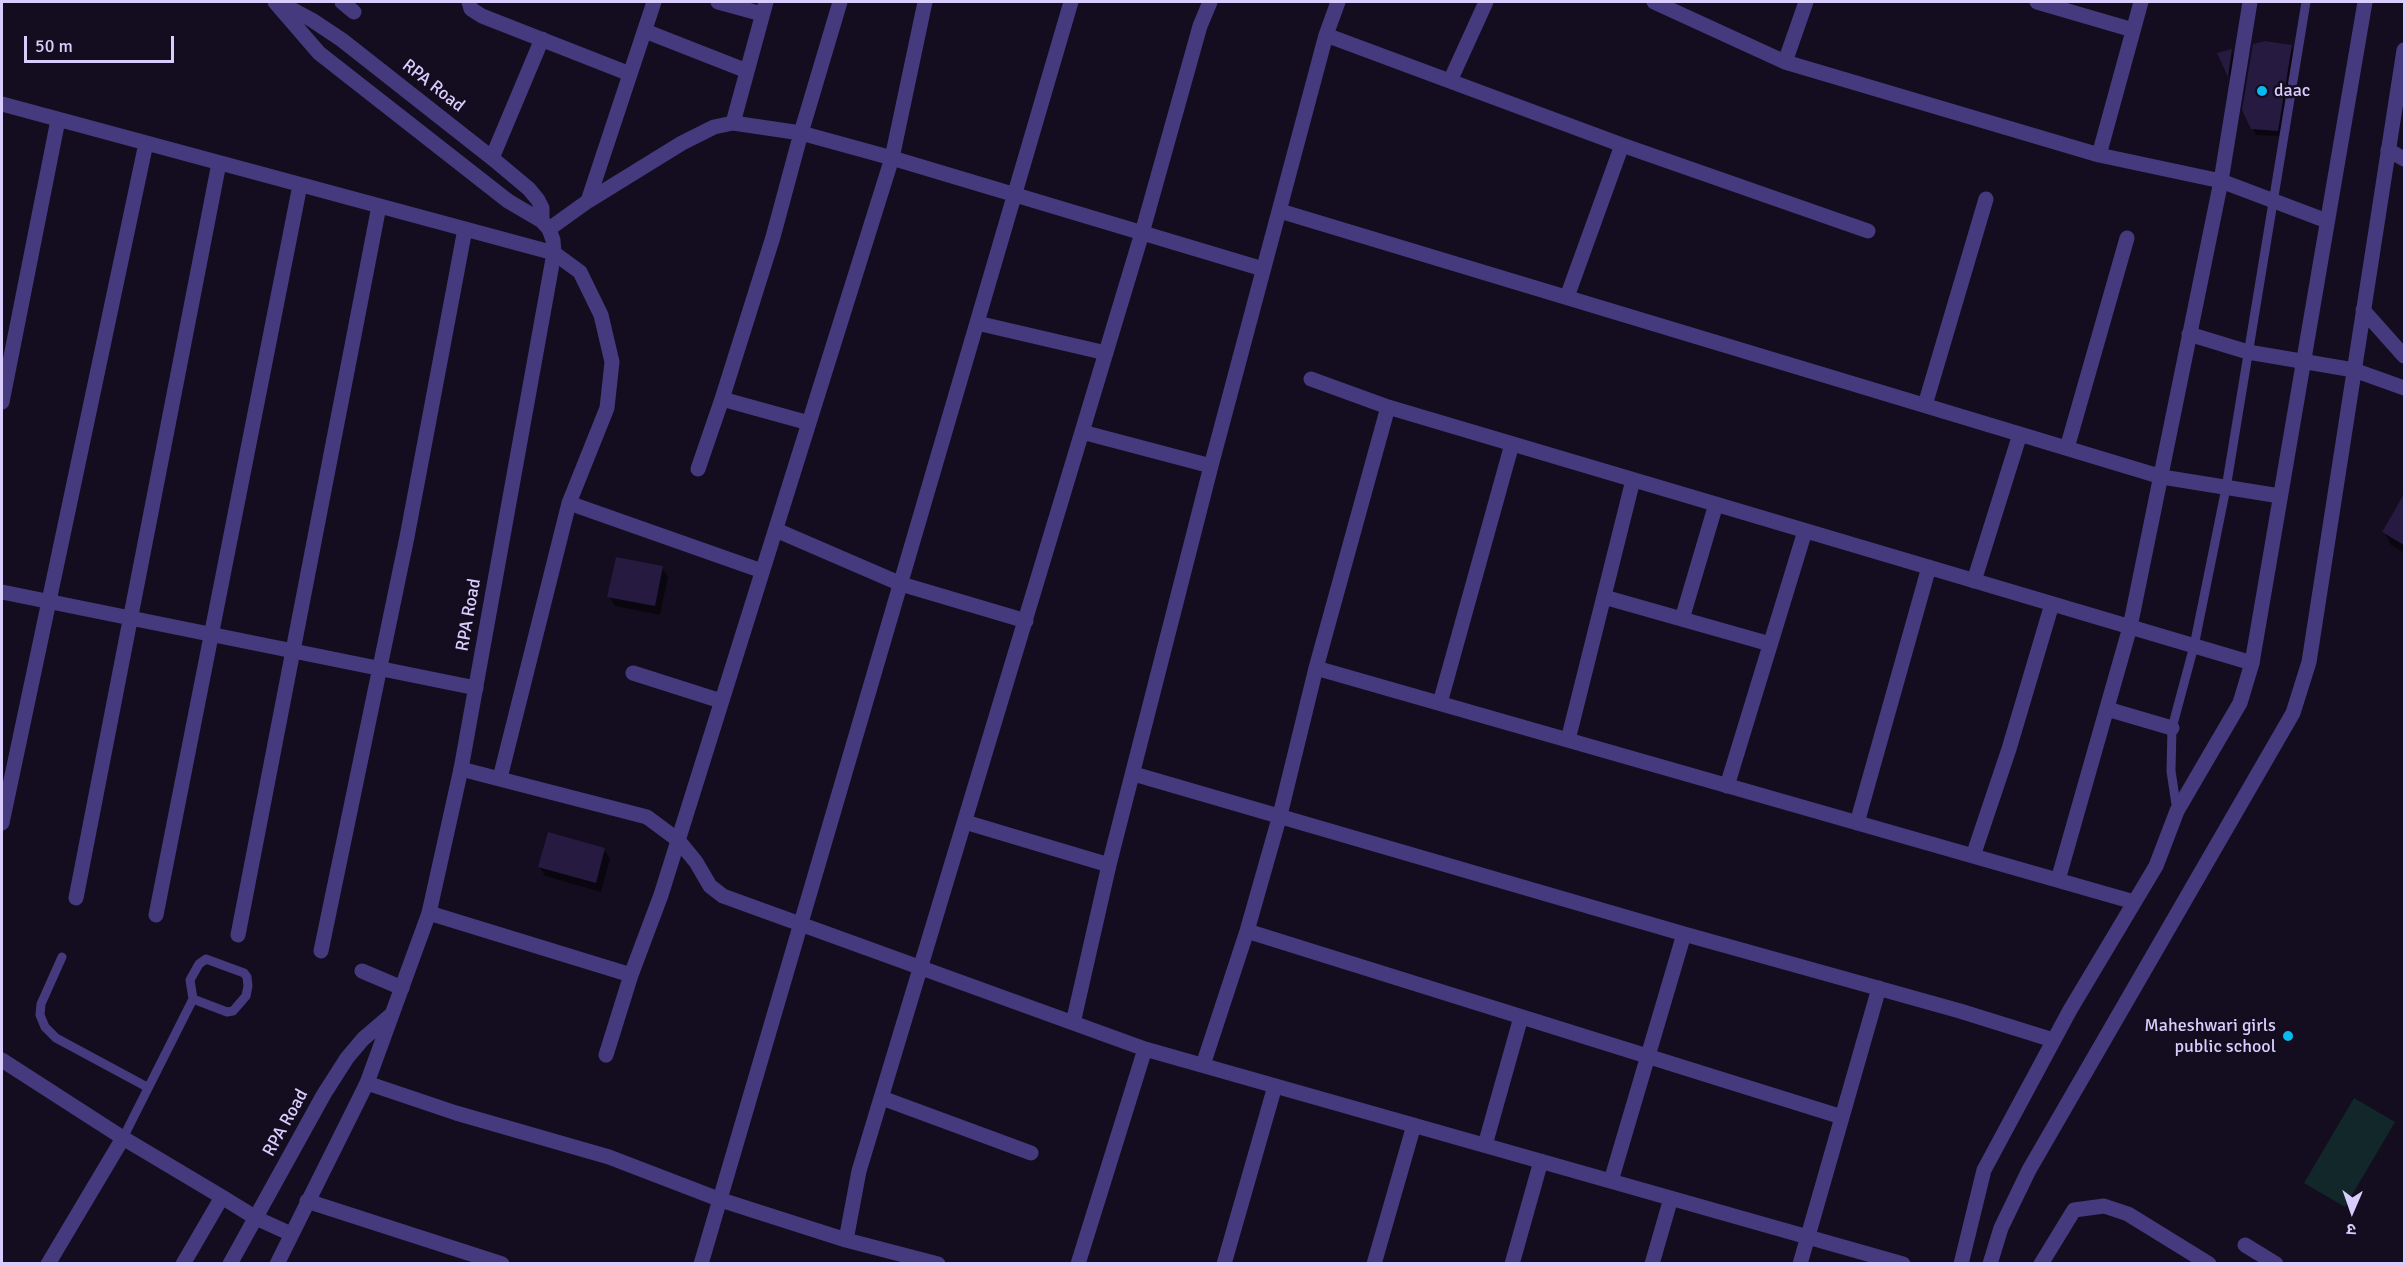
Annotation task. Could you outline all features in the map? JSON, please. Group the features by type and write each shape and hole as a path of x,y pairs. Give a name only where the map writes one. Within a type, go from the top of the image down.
{"street":[{"name":"RPA Road","path":"276,2 312,20 342,40 529,189 542,208 545,225 553,240 554,253 461,769 429,913 367,1083 277,1263"},
{"name":"RPA Road","path":"276,2 319,53 508,201 545,225"},
{"path":"342,2 354,12"},
{"path":"469,2 471,9 482,16 630,74"},
{"path":"588,201 654,2"},
{"path":"718,2 764,8 733,123"},
{"path":"698,469 773,237 840,2"},
{"path":"606,1055 678,840 892,158 925,2"},
{"path":"701,1263 1071,2"},
{"path":"846,1240 859,1172 1142,233 1200,26 1210,2"},
{"path":"1073,1023 1109,865 1211,466 1326,35 1338,2"},
{"path":"1450,81 1486,2"},
{"path":"1654,2 1684,8 1785,62 2099,155 2221,181 2327,221"},
{"path":"1785,62 1806,2"},
{"path":"2037,2 2133,30"},
{"path":"2099,155 2141,2"},
{"path":"2058,880 2130,627 2221,181 2250,2"},
{"path":"1960,1263 1984,1170 2053,1040 2156,866 2177,811 2240,703 2252,663 2364,2"},
{"path":"645,31 747,71"},
{"path":"1326,35 1622,145 1868,231"},
{"path":"492,158 542,39"},
{"path":"1990,1263 2001,1228 2030,1170 2293,712 2308,662 2404,50"},
{"path":"2,104 554,253 580,272 601,315 612,362 607,408 569,503 500,778"},
{"path":"2,402 58,120"},
{"path":"545,225 682,143 714,127 733,123 801,133 892,158 1263,269"},
{"path":"2,823 146,143"},
{"path":"1567,297 1622,145"},
{"path":"2388,150 2404,159"},
{"path":"76,898 219,163"},
{"path":"156,915 300,185"},
{"path":"1925,405 1986,199"},
{"path":"238,935 379,206"},
{"path":"1280,211 2162,477 2280,496"},
{"path":"321,951 380,668 465,229"},
{"path":"2067,448 2127,238"},
{"path":"2363,310 2404,356"},
{"path":"977,323 1106,353"},
{"path":"2189,334 2248,352 2354,370 2404,388"},
{"path":"1311,379 1388,407 2252,663"},
{"path":"722,399 809,423"},
{"path":"1203,1065 1280,815 1316,668 1388,407"},
{"path":"1082,432 1211,466"},
{"path":"1974,581 2020,434"},
{"path":"1440,704 1512,444"},
{"path":"1568,740 1633,480"},
{"path":"569,503 762,571"},
{"path":"1682,619 1716,504"},
{"path":"776,530 901,584 1026,621"},
{"path":"1727,786 1805,531"},
{"path":"1857,823 1929,567"},
{"path":"2,592 476,688"},
{"path":"1604,597 1770,644"},
{"path":"1973,856 2009,749 2052,604"},
{"path":"1316,668 2134,902"},
{"path":"633,673 721,701"},
{"path":"2107,709 2172,728"},
{"path":"461,769 647,817 678,840 696,862 710,886 723,896 1145,1049 1903,1263"},
{"path":"1134,774 2053,1040"},
{"path":"965,822 1109,865"},
{"path":"429,913 631,975"},
{"path":"1246,931 1842,1118"},
{"path":"1611,1181 1684,934"},
{"path":"362,971 402,988"},
{"path":"1800,1263 1879,988"},
{"name":"RPA Road","path":"230,1263 324,1094 347,1058 363,1039 393,1014"},
{"path":"1485,1145 1521,1017"},
{"path":"1078,1263 1145,1049"},
{"path":"2,1060 123,1138 256,1218 291,1234"},
{"path":"367,1083 456,1113 609,1157 721,1200 846,1240 938,1263"},
{"path":"1224,1263 1275,1086"},
{"path":"882,1098 1031,1153"},
{"path":"1374,1263 1414,1125"},
{"path":"48,1263 123,1138"},
{"path":"1512,1263 1541,1161"},
{"path":"183,1263 222,1197"},
{"path":"1652,1263 1671,1198"},
{"path":"307,1202 502,1263"},
{"path":"2041,1263 2074,1210 2104,1206 2128,1214 2210,1263"},
{"path":"2245,1245 2276,1263"}],"lane":[{"path":"2177,811 2171,771 2172,728 2193,646 2226,488 2306,2"},
{"path":"62,957 41,1004 40,1015 45,1027 56,1038 147,1087"},
{"path":"123,1138 193,999 190,980 199,964 206,959 244,973 247,977 249,986 246,996 241,1005 233,1011 227,1012 193,999"}],"green space":[{"path":"2354,1098 2395,1122 2345,1207 2304,1183"}],"building":[{"name":"daac","path":"2265,41 2292,45 2278,131 2251,129 2242,110 2253,44"},
{"path":"2232,49 2228,77 2217,53"},
{"path":"2404,494 2404,545 2382,532"},
{"path":"616,557 663,566 655,606 607,597"},
{"path":"548,832 605,848 596,883 538,867"}],"place":[{"name":"daac","path":"2262,91"},
{"name":"Maheshwari girls public school","path":"2288,1036"}]}
